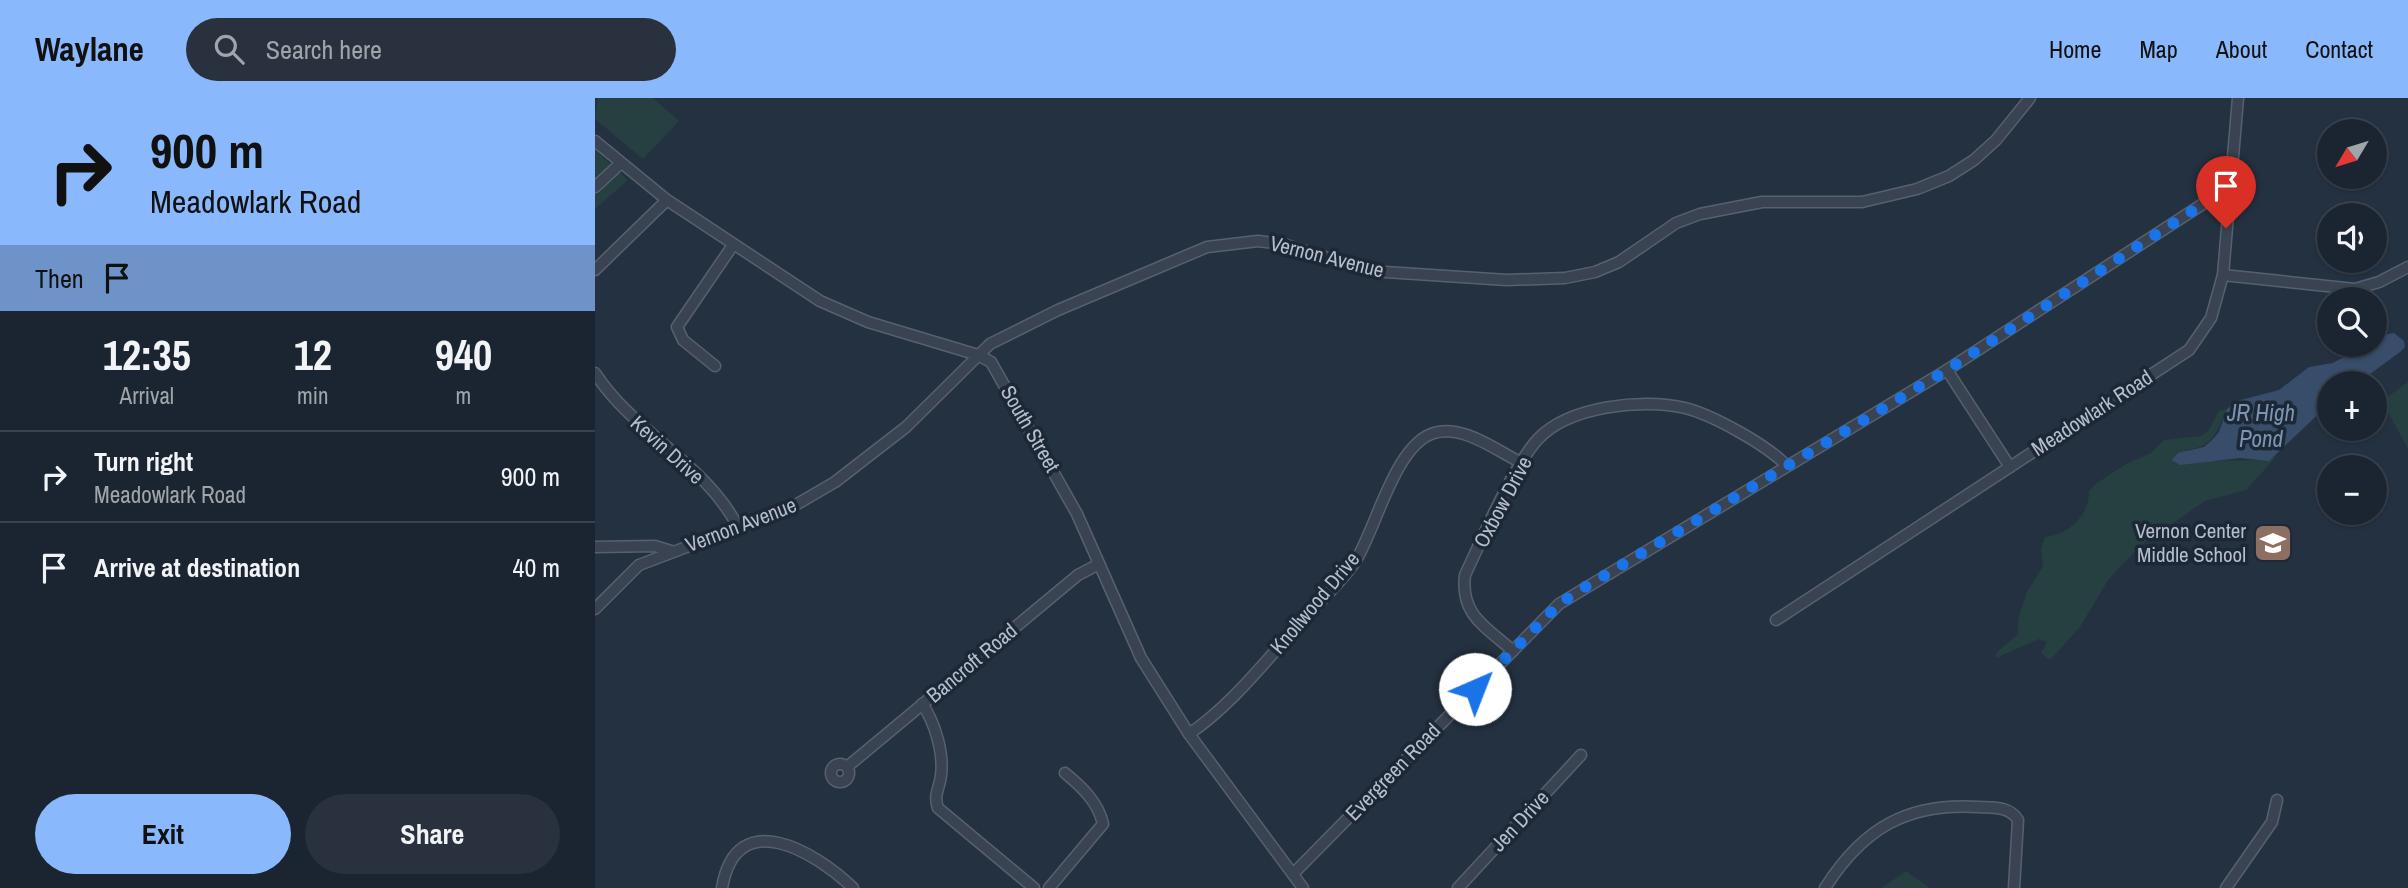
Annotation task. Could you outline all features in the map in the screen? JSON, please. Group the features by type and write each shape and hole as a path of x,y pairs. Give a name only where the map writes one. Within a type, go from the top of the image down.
{"street":[{"name":"Vernon Avenue","path":"595,609 639,565 792,508 835,482 906,428 978,355 1014,330 1207,247 1234,242 1283,244 1370,271 1421,276 1507,281 1565,278 1595,272 1619,262 1676,223 1700,214 1762,202 1862,202 1928,185 1975,160 1996,140 2030,98"},
{"name":"Meadowlark Road","path":"1776,620 2189,350 2211,318 2223,275 2238,98"},
{"name":"South Street","path":"595,141 667,200 798,288 847,314 978,355 991,362 1077,514 1141,659 1189,734 1303,888"},
{"path":"595,187 621,163"},
{"name":"Evergreen Road","path":"1293,874 1513,650 1568,598 1947,370 2229,187"},
{"path":"595,270 667,200"},
{"path":"715,366 683,340 677,327 733,245"},
{"path":"2223,275 2355,289 2365,288 2408,267"},
{"path":"1947,370 2010,467"},
{"name":"Kevin Drive","path":"595,373 617,404 696,473 738,527"},
{"name":"Oxbow Drive","path":"1513,650 1468,609 1463,593 1465,575 1522,464 1538,439 1571,416 1584,411 1647,406 1684,408 1703,414 1759,445 1787,466"},
{"name":"Knollwood Drive","path":"1189,734 1229,700 1355,561 1400,467 1419,441 1431,433 1448,430 1466,435 1522,464"},
{"path":"595,547 655,546 671,551"},
{"name":"Bancroft Road","path":"847,766 1077,575 1099,564"},
{"path":"922,704 940,751 941,775 935,793 938,808 1034,888"},
{"name":"Jen Drive","path":"1458,888 1581,755"},
{"path":"1049,888 1103,824 1101,813 1082,787 1065,774"},
{"path":"2226,888 2271,821 2277,800"},
{"path":"1825,888 1853,848 1881,828 1913,811 1946,805 2004,809 2014,814 2018,820 2014,888"},
{"path":"722,888 728,866 737,852 754,842 776,841 819,859 853,888"}],"green space":[{"path":"598,98 653,98 679,121 643,159 595,119"},
{"path":"595,150 628,180 595,209"},
{"path":"2408,382 2408,449 2387,410 2387,397"},
{"path":"2227,409 2209,442 2187,450 2180,465 2203,461 2259,460 2277,456 2246,490 2205,501 2141,545 2108,580 2080,627 2052,658 2048,659 2041,653 2047,642 2039,639 1996,658 1996,653 2018,634 2018,620 2027,592 2043,566 2041,548 2045,537 2062,532 2082,516 2089,491 2097,483 2126,464 2151,453 2164,440 2201,436 2209,430 2219,411"},
{"path":"1906,871 1930,888 1882,888"}],"water":[{"name":"JR High Pond","path":"2394,333 2404,341 2405,347 2374,371 2317,371 2317,415 2269,461 2240,458 2180,465 2172,460 2178,453 2204,447 2212,440 2219,432 2227,409 2237,401 2279,390 2309,367 2333,363 2344,357 2387,357 2387,334"}],"place":[{"name":"Vernon Center Middle School","path":"2273,543"}],"route":[{"path":"1475,689 1539,623 1577,592 1947,370 2229,187 2226,228"}]}
